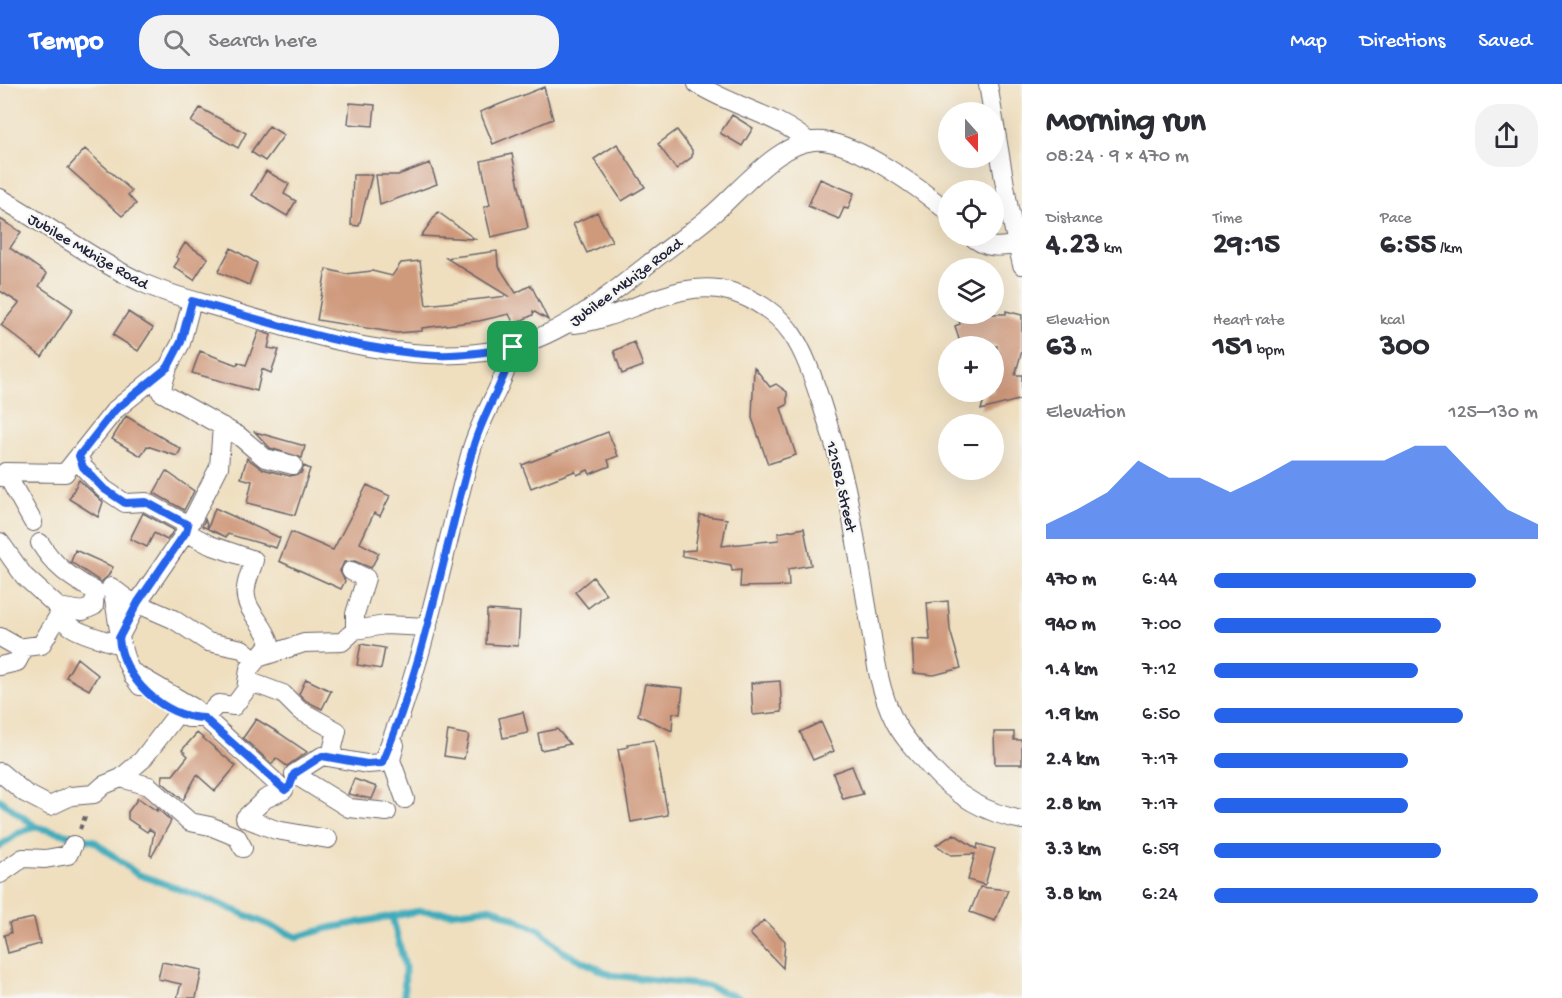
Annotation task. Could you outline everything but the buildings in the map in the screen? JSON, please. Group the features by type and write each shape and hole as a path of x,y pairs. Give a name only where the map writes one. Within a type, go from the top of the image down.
{"street":[{"path":"697,84 733,104 783,122 809,142"},
{"path":"988,84 1009,209 1022,265"},
{"name":"Jubilee Mkhize Road","path":"0,198 124,274 144,284 192,301 278,325 396,351 469,354 513,347 567,325 675,245 783,152 809,142 823,141 843,147 917,185 938,203"},
{"path":"1004,245 1018,244"},
{"name":"121582 Street","path":"567,325 604,319 688,289 708,288 731,292 756,302 776,314 789,327 807,361 837,450 848,496 880,685 895,722 909,742 955,792 987,810 1022,820"},
{"path":"192,301 181,342 168,367 161,392 239,436 266,458 293,465"},
{"path":"405,799 391,760 401,717 428,627 475,440 481,422 506,375 513,347"},
{"path":"3,475 65,473 115,410 168,367"},
{"path":"119,641 138,602 187,529 219,467 222,426"},
{"path":"79,456 83,467 104,489 125,503 146,502 210,545 255,560 245,589 249,607 268,634 270,643 249,669 246,690 234,706 218,704 204,718 188,718 140,687 126,665 119,641 118,613 103,589"},
{"path":"3,475 33,522"},
{"path":"0,542 24,576 58,611 67,626 119,641"},
{"path":"40,543 51,562 73,580 138,602 173,619 208,642 242,649 257,659"},
{"path":"351,571 366,578 355,615 356,630"},
{"path":"58,611 83,611 94,606 103,589"},
{"path":"0,666 17,662 25,647 41,645 58,611"},
{"path":"257,659 304,643 342,642 356,630 385,624 428,627"},
{"path":"0,637 23,650"},
{"path":"133,677 136,674 194,708 285,790"},
{"path":"248,681 284,694 299,710 337,731 332,752 327,757"},
{"path":"0,772 26,793 50,806 71,796 94,794 104,784 121,778 142,760 178,713"},
{"path":"328,839 276,830 245,819 265,799 290,786 294,774 322,756 367,764 382,763 401,717"},
{"path":"294,774 349,807 387,812"},
{"path":"121,778 149,786 190,822 210,826 237,837 243,848"},
{"path":"0,874 23,858 45,859 68,855 73,844"}],"waterway":[{"path":"0,800 36,827 94,841 137,874 213,901 297,937 329,928 420,911 450,913 492,908 540,930 564,952 611,975 707,986 739,998"},
{"path":"0,846 20,832 36,827"},
{"path":"392,916 405,967 404,998"}],"route":[{"path":"192,301 278,325 396,351 436,355 469,354 513,347 506,375 481,422 472,449 442,576 422,648 401,717 382,763 367,764 322,756 294,774 290,786 285,790 204,718 188,718 140,687 126,665 119,638 138,602 186,532 188,525 146,502 125,503 104,489 83,467 79,456 115,410 168,367 181,342 192,301"}]}
